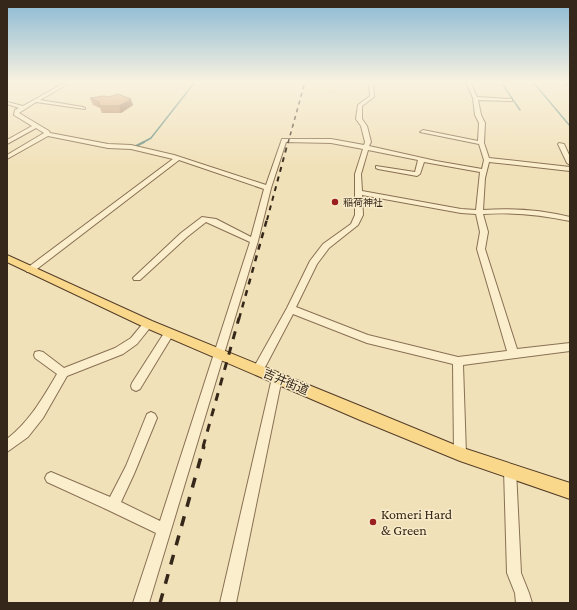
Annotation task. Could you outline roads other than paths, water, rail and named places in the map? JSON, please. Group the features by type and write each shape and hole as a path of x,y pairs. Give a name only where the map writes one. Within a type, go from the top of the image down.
{"main road":[{"name":"吉井街道","path":"7,258 148,324 460,454 570,491"}],"street":[{"path":"18,110 16,114 47,132 47,134 108,146 131,147 178,158 204,168 268,188"},
{"path":"258,370 291,309 313,263 326,246 354,225 359,215 358,174 368,142 364,126 359,119 359,110"},
{"path":"477,110 482,123 481,143 487,160 482,178 479,212 484,232 481,249 513,354"},
{"path":"7,142 36,126"},
{"path":"423,132 481,143"},
{"path":"7,157 47,134"},
{"path":"141,603 284,140 331,141 396,153 421,160 485,171"},
{"path":"561,144 570,163"},
{"path":"30,270 178,158"},
{"path":"378,167 417,174 421,160"},
{"path":"487,160 570,169"},
{"path":"358,192 461,211 496,211 554,215 570,219"},
{"path":"136,278 184,235 205,219 213,221 254,241"},
{"path":"291,309 367,339 458,361 570,347"},
{"path":"7,446 24,433 35,419 63,373 120,351 134,341 148,324"},
{"path":"136,386 169,333"},
{"path":"39,355 63,373"},
{"path":"458,361 460,454"},
{"path":"228,603 277,378"},
{"path":"113,505 130,470 151,418"},
{"path":"510,470 514,573 522,593 524,603"},
{"path":"51,478 113,505 164,530"}],"waterway":[{"path":"142,143 151,138 173,110"},
{"path":"557,110 570,126"},
{"path":"134,147 142,143"}],"railway":[{"path":"288,143 297,110"},
{"path":"267,220 288,142"},
{"path":"239,319 267,219"},
{"path":"203,447 239,318"},
{"path":"160,603 204,446"}],"place":[{"name":"稲荷神社","path":"335,202"},
{"name":"Komeri Hard & Green","path":"373,522"}]}
